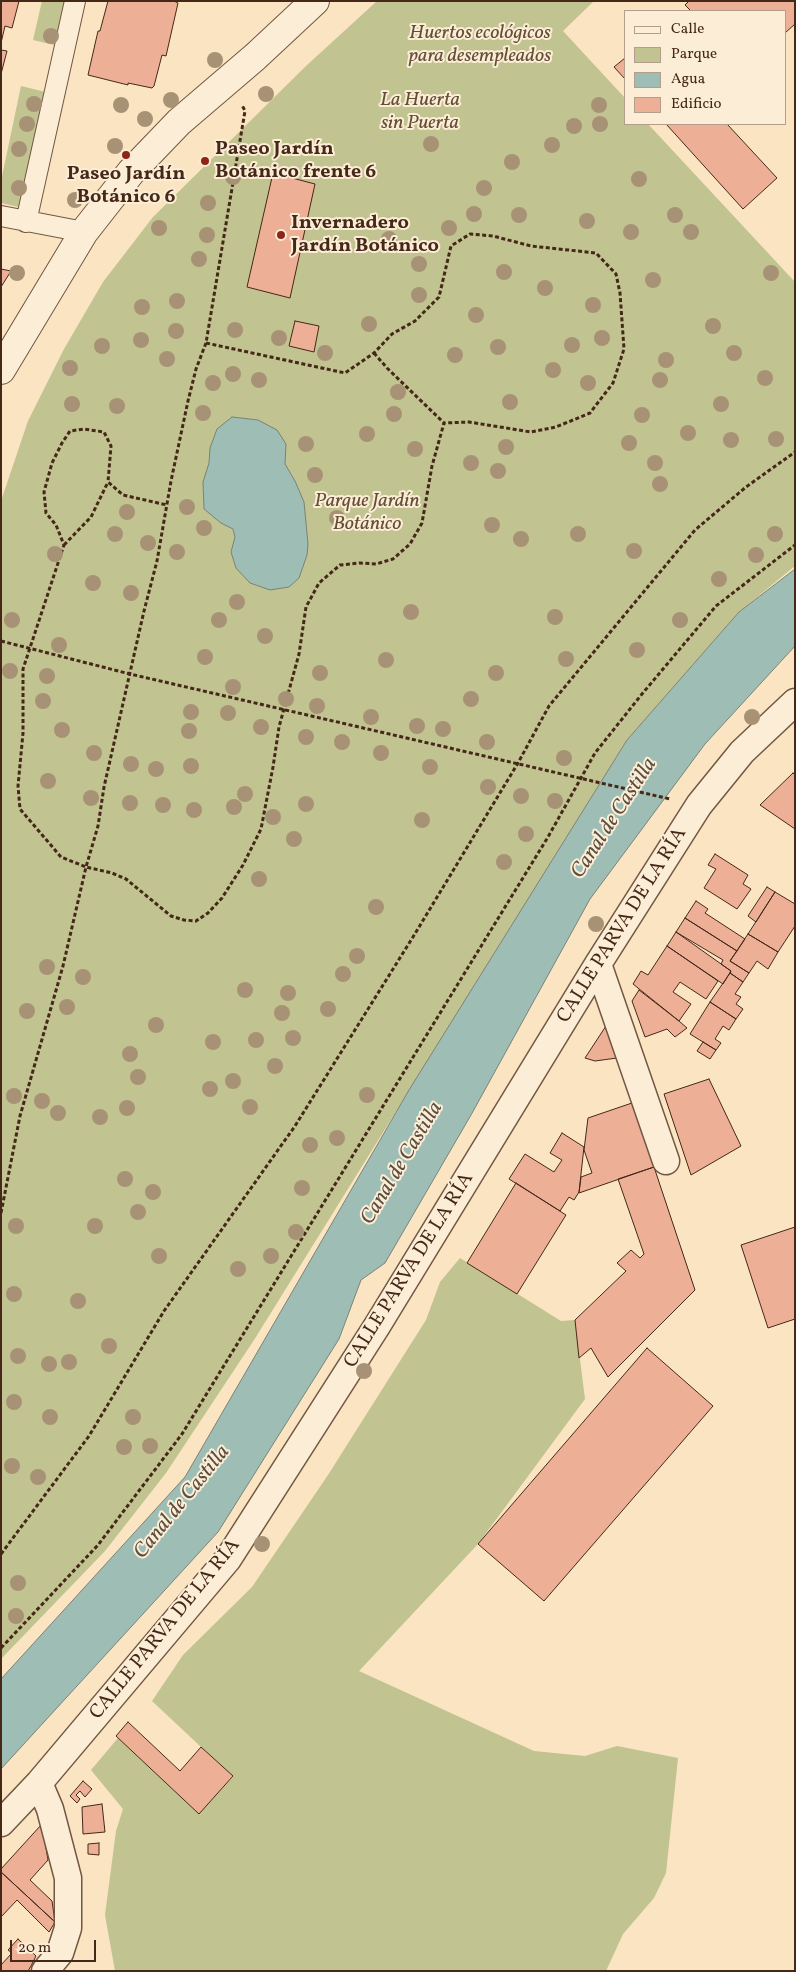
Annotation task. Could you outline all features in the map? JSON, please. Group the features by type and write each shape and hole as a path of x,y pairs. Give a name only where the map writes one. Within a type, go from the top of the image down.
{"street":[{"path":"26,222 76,1"},
{"path":"1,370 84,232 131,172 179,122 315,1"},
{"path":"1,216 84,232"},
{"name":"CALLE PARVA DE LA RÍA","path":"1,1823 39,1783 228,1559 377,1326 598,964 699,805 742,752 795,702"},
{"path":"598,964 666,1162"},
{"path":"39,1783 50,1809 68,1878 68,1928 60,1953 45,1971"}],"path":[{"path":"1,1213 20,1116 63,966 86,867 98,826 104,787 157,561 196,370 206,343 245,111 228,80"},
{"path":"206,343 346,373 374,353 392,334 415,321 439,297 451,246 470,234 494,236 531,246 596,253 616,274 620,293 624,349 614,383 590,413 556,427 531,432 469,422 444,424 386,368 374,353"},
{"path":"64,545 56,525 46,513 44,492 52,463 70,431 84,429 104,432 111,446 108,482 91,517 64,545 23,669 23,733 18,786 20,808 61,857 126,879 171,916 196,921 222,898 243,866 261,829 282,709 293,681 306,607 319,583 340,566 360,563 376,564 392,559 410,544 422,523 432,466 444,424"},
{"path":"1,1554 89,1436 164,1311 295,1126 518,763 549,706 695,530 746,487 795,452"},
{"path":"108,482 123,495 167,505"},
{"path":"1,1648 98,1545 182,1434 548,837 595,753 716,606 795,545"},
{"path":"1,641 130,674 676,800"}],"green space":[{"path":"42,1 82,1 71,49 33,40"},
{"name":"Parque Jardín Botánico","path":"377,1 594,1 563,31 624,97 624,125 649,125 795,282 795,566 739,612 627,740 254,1340 166,1473 105,1551 1,1659 1,501 28,421 64,349 103,282 153,217 306,66"},
{"path":"21,86 58,95 32,210 1,203 1,181"},
{"path":"460,1258 561,1321 575,1320 585,1399 478,1544 359,1671 534,1751 585,1756 617,1746 678,1758 666,1873 654,1898 623,1934 606,1971 115,1971 105,1915 116,1831 123,1809 91,1770 118,1738 199,1813 233,1777 152,1701 183,1655 252,1587 328,1475 426,1320 440,1282"}],"water":[{"path":"232,417 258,420 277,430 286,444 285,464 304,502 308,544 307,555 299,578 289,587 270,590 250,583 236,568 231,552 235,537 233,529 221,523 204,509 203,482 209,463 210,448 217,429"},
{"name":"Canal de Castilla","path":"795,569 795,646 705,744 590,899 471,1115 385,1263 361,1280 339,1339 218,1532 1,1769 1,1679 185,1477 409,1090 627,740 739,612"}],"building":[{"path":"1,1 19,1 12,28 5,26 1,43"},
{"path":"108,1 174,1 178,3 166,56 162,55 152,88 128,83 128,85 88,75 98,31 100,31"},
{"path":"689,1 795,1 795,24 786,32 786,10 690,10 685,5"},
{"path":"1,50 7,51 1,74"},
{"path":"624,59 624,78 614,67"},
{"path":"667,125 728,125 777,178 743,209"},
{"name":"Invernadero Jardín Botánico","path":"273,173 315,184 290,298 247,287"},
{"path":"1,269 11,271 1,287"},
{"path":"295,321 319,326 314,352 289,346"},
{"path":"793,773 795,775 795,829 760,805"},
{"path":"715,854 748,875 743,884 751,889 737,909 704,888 716,869 708,865"},
{"path":"767,887 775,892 756,922 748,916"},
{"path":"775,892 795,904 795,926 778,952 748,934"},
{"path":"696,901 708,909 705,913 745,939 737,951 685,918"},
{"path":"685,918 737,951 730,961 749,973 743,982 721,964 723,960 676,932"},
{"path":"676,932 731,971 723,984 667,946"},
{"path":"748,934 778,952 768,969 757,961 749,973 730,961"},
{"path":"667,946 718,981 706,999 680,982 673,992 691,1004 679,1021 633,984 641,971 648,975"},
{"path":"730,973 743,982 735,994 741,997 736,1004 743,1009 736,1019 710,1002"},
{"path":"639,990 687,1028 675,1037 667,1029 645,1037 632,1001"},
{"path":"710,1002 736,1019 729,1030 723,1026 715,1039 721,1043 716,1050 690,1034"},
{"path":"606,1026 617,1058 595,1061 585,1058"},
{"path":"703,1042 716,1050 710,1059 697,1051"},
{"path":"709,1079 741,1146 691,1175 664,1094"},
{"path":"632,1103 654,1167 579,1193 581,1177 592,1173 584,1150 588,1118"},
{"path":"562,1133 584,1147 579,1192 574,1200 569,1197 560,1211 509,1179 525,1154 554,1172 562,1160 550,1153"},
{"path":"654,1167 695,1290 608,1377 591,1348 579,1358 575,1320 626,1271 617,1263 631,1250 640,1258 644,1254 618,1179"},
{"path":"516,1183 566,1215 517,1294 467,1263"},
{"path":"795,1227 795,1319 768,1328 741,1245"},
{"path":"647,1348 713,1406 544,1601 478,1544"},
{"path":"128,1722 180,1771 201,1747 233,1776 199,1814 116,1736"},
{"path":"83,1781 92,1789 85,1797 80,1791 76,1795 80,1799 77,1803 70,1796"},
{"path":"102,1804 105,1832 83,1834 82,1807"},
{"path":"42,1824 48,1860 30,1880 52,1901 55,1922 1,1872 1,1869"},
{"path":"99,1843 99,1855 88,1854 88,1844"},
{"path":"1,1872 55,1922 49,1932 17,1900 1,1917"},
{"path":"18,1939 36,1956 31,1966 28,1971 1,1971 1,1965 12,1953 8,1950"}],"place":[{"name":"Paseo Jardín Botánico 6","path":"126,155"},
{"name":"Paseo Jardín Botánico frente 6","path":"205,161"},
{"name":"Invernadero Jardín Botánico","path":"281,235"}],"park label":[{"name":"Huertos ecológicos para desempleados","path":"480,46"},
{"name":"La Huerta sin Puerta","path":"420,112"}]}
